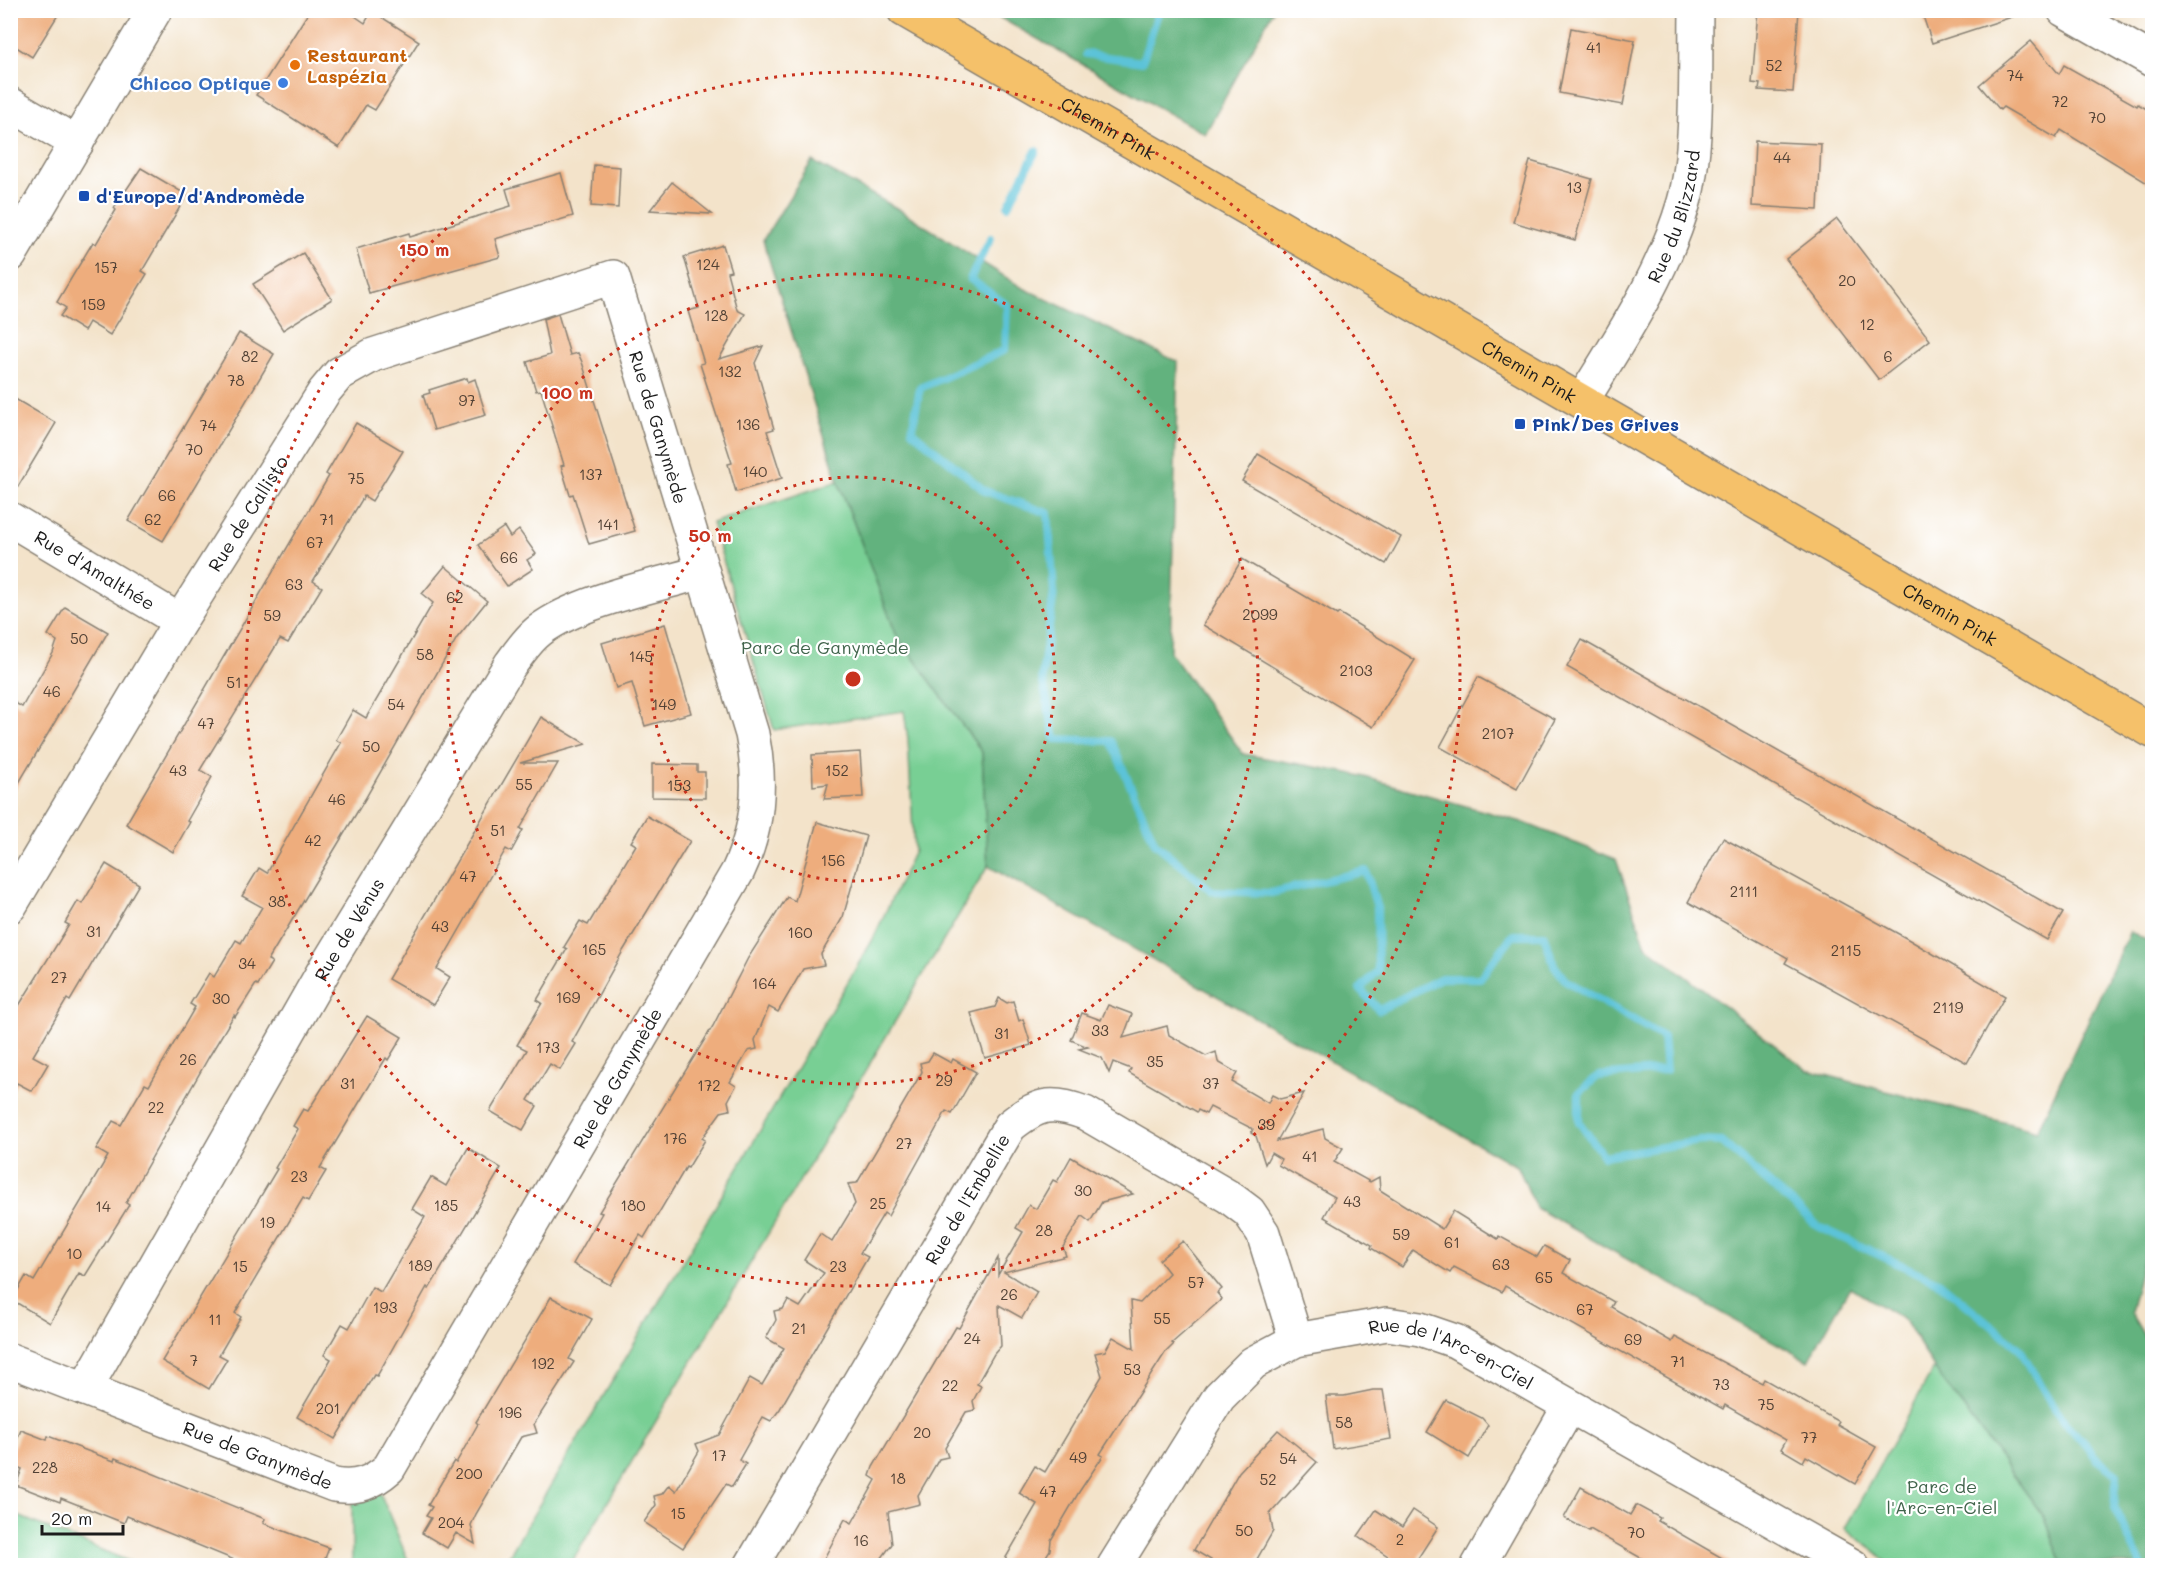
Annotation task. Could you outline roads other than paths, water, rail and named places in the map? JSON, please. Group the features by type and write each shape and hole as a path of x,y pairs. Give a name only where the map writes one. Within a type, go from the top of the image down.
{"main road":[{"name":"Chemin Pink","path":"904,10 2152,731"}],"street":[{"path":"10,255 155,10"},
{"name":"Rue du Blizzard","path":"1582,401 1661,267 1684,201 1691,159 1696,10"},
{"path":"2064,10 2152,60"},
{"path":"10,104 77,143"},
{"name":"Rue de Ganymède","path":"10,1360 334,1485 349,1488 363,1485 388,1468 748,851 758,796 757,758 752,734 613,277"},
{"name":"Rue de Callisto","path":"10,906 180,621 324,392 339,374 373,355 613,277"},
{"name":"Rue d'Amalthée","path":"10,519 180,621"},
{"name":"Rue de Vénus","path":"85,1389 327,965 510,665 540,630 559,618 600,602 702,573"},
{"name":"Rue de l'Embellie","path":"751,1566 1010,1126 1028,1112 1046,1104 1067,1106 1085,1113 1229,1197 1249,1212 1263,1233 1296,1340"},
{"name":"Rue de l'Arc-en-Ciel","path":"1114,1566 1219,1397 1253,1363 1296,1340 1387,1324 1420,1329 1455,1341 1853,1566"},
{"path":"1478,1566 1569,1407"}],"waterway":[{"path":"1086,54 1142,62 1159,10"},
{"path":"1008,206 1036,151"},
{"path":"991,238 970,279 1007,305 1005,350 920,388 912,431 985,491 1048,513 1054,592 1042,677 1055,739 1111,741 1155,843 1212,891 1271,893 1366,871 1377,907 1378,971 1360,989 1379,1010 1441,978 1480,978 1513,935 1544,935 1554,965 1565,980 1663,1037 1666,1070 1598,1076 1579,1093 1579,1122 1603,1156 1701,1141 1722,1142 1819,1227 1940,1283 2020,1349 2055,1410 2100,1462 2117,1474 2114,1508 2142,1566"}],"place":[{"name":"Restaurant Laspézia","path":"295,65"},
{"name":"Chicco Optique","path":"283,83"},
{"name":"d'Europe/d'Andromède","path":"84,196"},
{"name":"Pink/Des Grives","path":"1520,424"}],"park label":[{"name":"Parc de Ganymède","path":"825,647"},
{"name":"Parc de l'Arc-en-Ciel","path":"1942,1496"}]}
